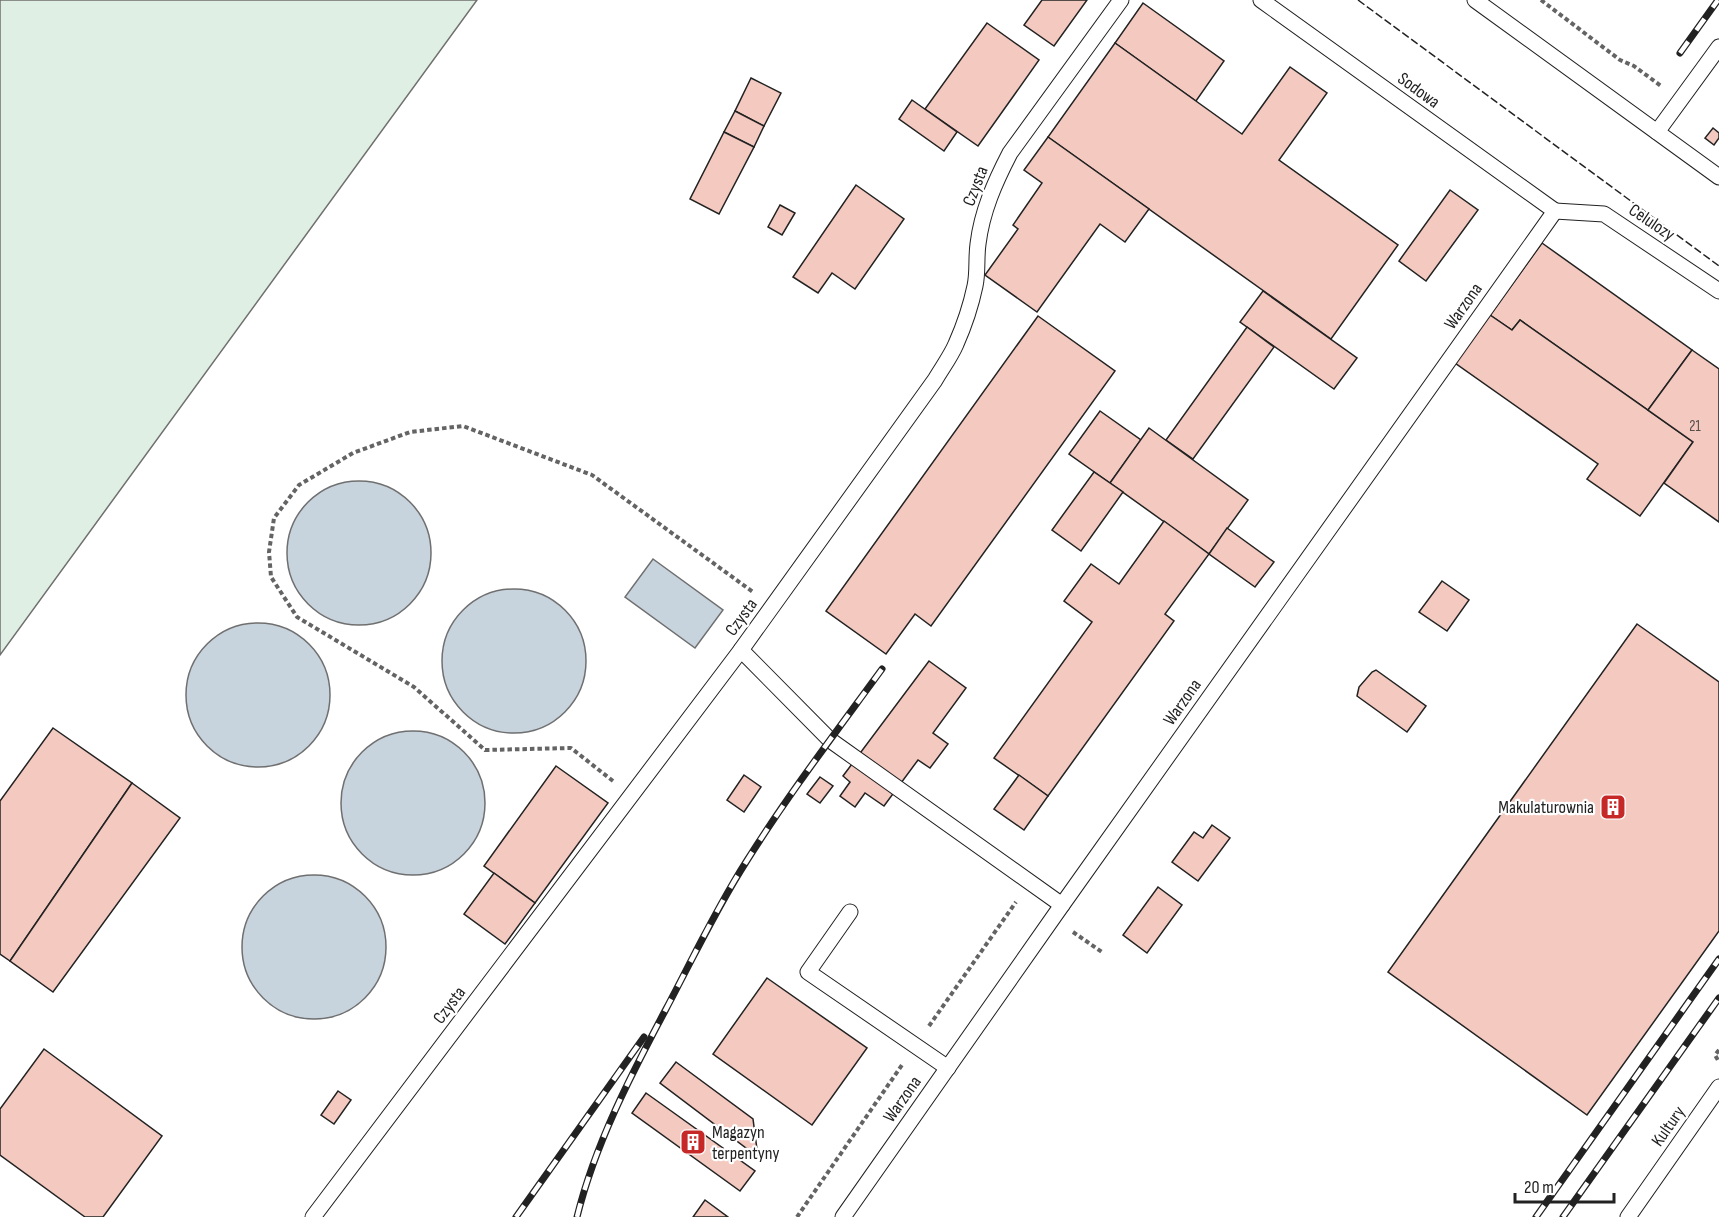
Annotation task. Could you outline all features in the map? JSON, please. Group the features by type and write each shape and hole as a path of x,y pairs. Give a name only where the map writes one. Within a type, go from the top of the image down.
{"lane":[{"name":"Czysta","path":"313,1217 741,650 935,380 956,345 968,310 975,284 981,225 987,201 999,174 1010,153 1121,0"},
{"name":"Sodowa","path":"1262,0 1555,211"},
{"path":"1474,0 1719,177"},
{"path":"1657,132 1719,47"},
{"name":"Celulozy","path":"1555,211 1605,214 1719,291"},
{"name":"Warzona","path":"843,1217 1555,211"},
{"path":"741,650 830,740 1062,905"},
{"path":"850,912 808,972 948,1068"},
{"name":"Kultury","path":"1628,1217 1719,1087"}],"path":[{"path":"1540,0 1620,60 1634,66 1661,87 1668,83"},
{"path":"632,796 571,748 485,750 414,687 297,617 271,577 268,552 274,518 299,486 353,453 410,432 463,426 592,475 772,607"},
{"path":"797,1217 1020,897"},
{"path":"1719,1050 1715,1055 1719,1062"}],"green space":[{"path":"0,0 477,0 0,655"}],"shaded area":[{"path":"359,481 387,486 410,502 426,525 431,553 426,581 410,604 387,620 359,625 331,620 308,604 292,581 287,553 292,525 308,502 331,486"},
{"path":"653,559 723,610 695,648 625,597"},
{"path":"514,589 542,594 565,610 581,633 586,661 581,689 565,712 542,728 514,733 486,728 463,712 447,689 442,661 447,633 463,610 486,594"},
{"path":"258,623 286,628 309,644 325,667 330,695 325,723 309,746 286,762 258,767 230,762 207,746 191,723 186,695 191,667 207,644 230,628"},
{"path":"413,731 441,736 464,752 480,775 485,803 480,831 464,854 441,870 413,875 385,870 362,854 346,831 341,803 346,775 362,752 385,736"},
{"path":"314,875 342,880 365,896 381,919 386,947 381,975 365,998 342,1014 314,1019 286,1014 263,998 247,975 242,947 247,919 263,896 286,880"}],"building":[{"path":"1042,0 1087,0 1054,46 1024,25"},
{"path":"1143,3 1224,61 1196,101 1115,43"},
{"path":"987,23 1039,60 978,146 925,109"},
{"path":"1115,43 1242,134 1290,67 1327,93 1279,160 1398,245 1331,339 1048,137"},
{"path":"751,78 781,93 764,126 735,111"},
{"path":"912,100 957,132 944,151 899,119"},
{"path":"735,111 764,126 754,147 724,132"},
{"path":"1713,128 1719,133 1719,138 1714,145 1705,138"},
{"path":"724,132 754,147 719,214 690,199"},
{"path":"1048,137 1149,209 1125,242 1100,224 1037,312 985,275 1018,229 1013,225 1042,183 1024,170"},
{"path":"856,185 904,219 855,289 832,273 818,293 793,277"},
{"path":"1450,190 1478,210 1426,281 1399,261"},
{"path":"780,205 795,213 782,235 768,227"},
{"path":"1542,243 1692,350 1648,410 1520,320 1512,330 1490,315"},
{"path":"1263,291 1357,358 1334,389 1240,322"},
{"path":"1490,315 1512,330 1520,320 1693,442 1640,516 1587,479 1598,464 1455,363"},
{"path":"1038,316 1115,371 931,626 915,614 886,654 826,611"},
{"path":"1247,327 1274,347 1193,459 1166,440"},
{"path":"1692,350 1719,369 1719,522 1664,483 1693,442 1648,410"},
{"path":"1100,411 1141,440 1110,483 1069,454"},
{"path":"1149,428 1248,500 1209,554 1110,483"},
{"path":"1094,472 1123,492 1081,551 1052,530"},
{"path":"1164,521 1209,554 1165,614 1174,621 1048,796 994,758 1092,622 1064,601 1091,564 1119,584"},
{"path":"1227,528 1274,562 1255,587 1209,554"},
{"path":"1442,581 1469,600 1447,631 1419,612"},
{"name":"Makulaturownia","path":"1637,624 1719,682 1719,931 1587,1115 1388,972"},
{"path":"929,661 966,688 933,733 948,744 930,768 918,760 884,806 865,793 855,807 840,796 850,782 843,776"},
{"path":"1376,670 1426,706 1407,732 1357,696 1359,687"},
{"path":"53,728 132,783 10,961 0,954 0,801"},
{"path":"556,766 608,803 535,903 484,866"},
{"path":"744,775 761,787 744,812 727,800"},
{"path":"1019,775 1048,796 1024,830 994,809"},
{"path":"820,777 833,786 820,803 807,794"},
{"path":"132,783 180,818 53,992 10,961"},
{"path":"1212,825 1230,838 1198,881 1172,862 1194,832 1203,838"},
{"path":"494,873 535,903 505,944 464,914"},
{"path":"1158,887 1182,905 1147,953 1123,935"},
{"path":"767,978 867,1048 812,1125 713,1054"},
{"path":"44,1049 162,1136 103,1217 85,1217 0,1155 0,1109"},
{"path":"676,1062 753,1119 758,1157 660,1083"},
{"path":"338,1091 351,1100 334,1124 321,1115"},
{"name":"Magazyn terpentyny","path":"646,1093 755,1171 740,1191 632,1113"},
{"path":"705,1200 728,1217 693,1217"}],"railway":[{"path":"1680,53 1718,0"},
{"path":"577,1217 594,1163 615,1110 724,898 778,812 882,669"},
{"path":"1536,1217 1719,959"},
{"path":"1563,1217 1719,998"},
{"path":"516,1217 644,1037"}],"fence":[{"path":"1358,0 1719,266"}],"place":[{"name":"Makulaturownia","path":"1613,807"},
{"name":"Magazyn terpentyny","path":"693,1142"}]}
